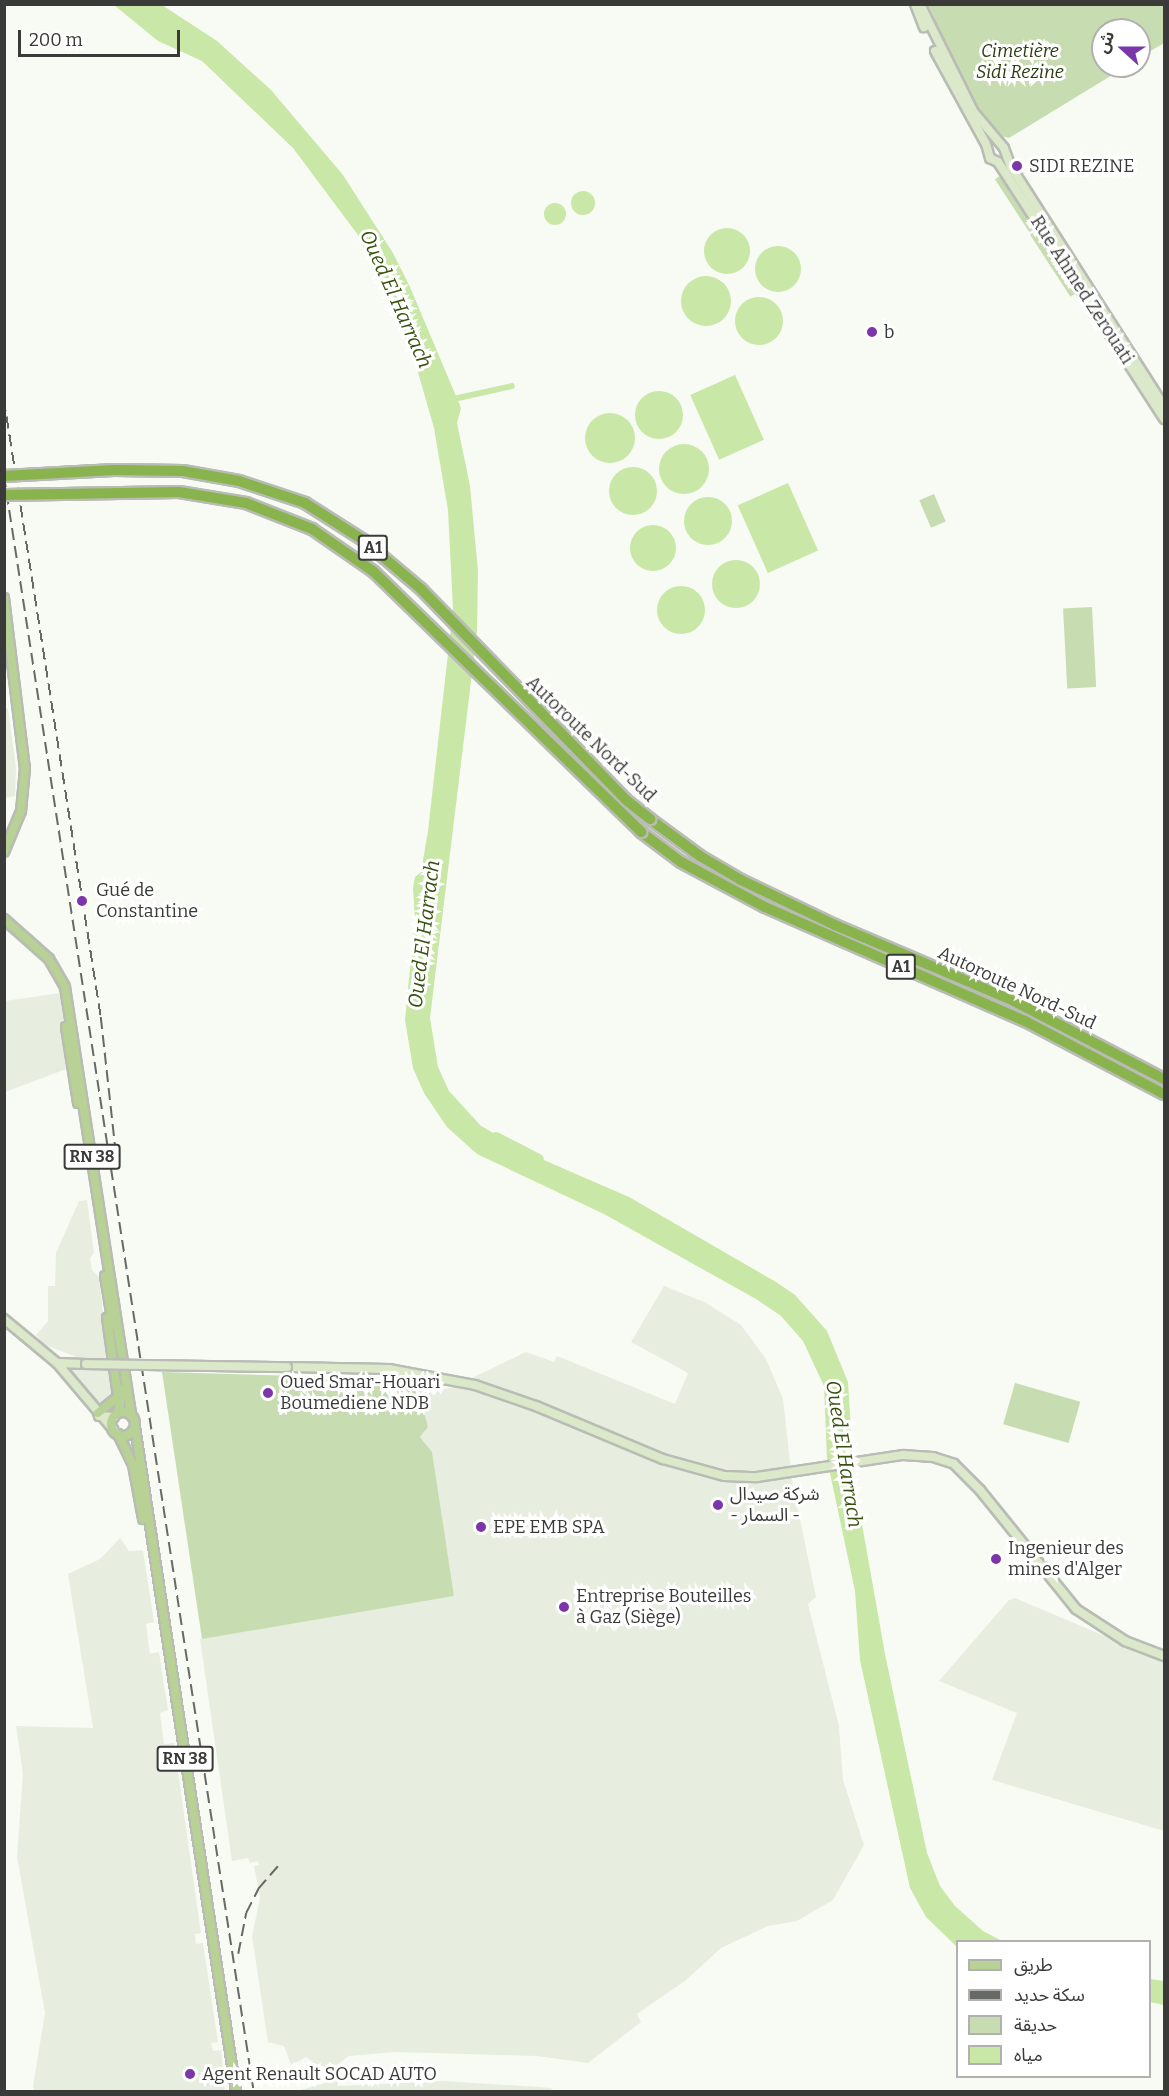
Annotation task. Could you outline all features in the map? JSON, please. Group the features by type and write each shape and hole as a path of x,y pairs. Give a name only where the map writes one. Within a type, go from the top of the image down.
{"highway":[{"name":"Autoroute Nord-Sud","path":"4,476 114,470 183,471 239,481 305,503 363,540 421,589 626,800 700,856 741,880 835,925 1014,1001 1164,1079"},
{"name":"Autoroute Nord-Sud","path":"4,495 179,492 246,503 312,529 374,572 641,832 681,862 765,907 1025,1021 1164,1094"}],"main road":[{"path":"915,4 950,82 990,158 998,162 1005,154"},
{"path":"920,4 965,99 997,144 1004,148 1005,154 1164,405"},
{"path":"988,151 997,144"},
{"name":"Rue Ahmed Zerouati","path":"998,162 1164,419"},
{"path":"4,598 25,768 21,811 4,852"},
{"name":"RN 38","path":"4,919 49,959 65,987 131,1415 135,1427 154,1571 232,2091"},
{"name":"RN 38","path":"4,926 52,971 61,989 124,1393 116,1415 115,1432 136,1475 154,1571 236,2091"},
{"path":"98,1415 118,1397 103,1290 106,1279"},
{"path":"4,1319 57,1363 98,1415 115,1432 126,1435 135,1427"},
{"path":"57,1363 389,1369 465,1383 536,1406 663,1459 714,1473 757,1477 903,1455 933,1457 954,1464 980,1490 1076,1609 1125,1641 1164,1656"},
{"path":"98,1415 131,1415"}],"shaded area":[{"path":"8,708 16,768 15,796 5,798 4,710"},
{"path":"60,993 69,1068 5,1092 5,1001"},
{"path":"87,1200 94,1253 90,1258 92,1270 99,1277 113,1400 104,1408 65,1367 88,1366 87,1361 43,1344 36,1335 48,1321 48,1286 55,1286 56,1253 79,1201"},
{"path":"664,1286 704,1302 741,1325 766,1359 783,1399 792,1480 816,1597 808,1604 839,1726 843,1780 864,1845 833,1900 797,1921 768,1926 721,1948 685,1981 637,2014 641,2022 588,2063 537,2056 395,2052 349,2056 334,2067 338,2086 444,2081 553,2088 548,2091 297,2091 325,2083 323,2070 306,2057 291,2065 284,2046 268,2042 252,1936 260,1898 254,1866 259,1865 258,1861 250,1863 248,1858 232,1861 200,1639 454,1596 427,1446 420,1437 428,1427 420,1395 453,1387 526,1352 554,1362 557,1356 675,1404 688,1373 631,1342"},
{"path":"120,1538 129,1551 143,1550 154,1622 146,1624 150,1654 159,1652 168,1710 160,1713 164,1744 174,1743 201,1933 195,1934 196,1944 203,1943 218,2042 211,2043 213,2051 221,2050 225,2091 34,2092 33,2086 45,2013 17,1857 23,1774 16,1726 93,1728 68,1574 100,1559"},
{"path":"1015,1598 1164,1661 1164,1831 992,1780 1017,1713 939,1681 1009,1600"}],"green space":[{"name":"Cimetière Sidi Rezine","path":"928,5 1164,5 1164,43 1151,51 1151,18 1091,18 1091,78 1107,78 1009,138 997,135 973,100"},
{"path":"1000,176 1034,229 1029,232 995,179"},
{"path":"1036,231 1076,293 1070,297 1030,235"},
{"path":"934,494 946,522 931,528 919,500"},
{"path":"1092,607 1096,687 1067,688 1063,609"},
{"path":"162,1372 371,1378 427,1393 420,1395 428,1427 420,1437 432,1452 454,1596 202,1639"},
{"path":"1015,1383 1080,1402 1069,1443 1003,1424"}],"water":[{"path":"114,5 162,5 217,41 271,90 343,175 393,253 410,287 461,408 457,423 470,486 478,571 477,632 430,1018 438,1067 449,1091 481,1126 530,1154 629,1197 776,1282 795,1295 827,1331 848,1382 854,1479 885,1654 927,1853 940,1886 955,1906 983,1931 1000,1940 956,1940 956,1946 926,1917 910,1888 860,1660 855,1591 827,1459 824,1386 803,1341 781,1316 756,1299 604,1214 477,1154 447,1127 424,1093 413,1068 405,1020 415,919 413,888 415,877 421,872 428,831 453,609 448,510 434,428 413,355 358,235 293,148 202,61 158,41"},
{"path":"583,191 591,195 595,203 591,211 583,215 575,211 571,203 575,195"},
{"path":"555,203 563,206 566,214 563,222 555,225 547,222 544,214 547,206"},
{"path":"727,228 743,235 750,251 743,267 727,274 711,267 704,251 711,235"},
{"path":"778,246 794,253 801,269 794,285 778,292 762,285 755,269 762,253"},
{"path":"706,276 724,283 731,301 724,319 706,326 688,319 681,301 688,283"},
{"path":"754,297 764,297 779,307 783,321 782,330 773,341 764,345 754,345 739,335 735,326 735,316 745,301"},
{"path":"735,375 764,440 719,460 690,395"},
{"path":"654,391 664,391 676,398 683,410 683,420 676,432 664,439 654,439 639,428 635,420 635,410 646,395"},
{"path":"610,413 619,415 630,424 635,438 633,447 624,458 610,463 601,461 590,452 585,438 587,429 596,418"},
{"path":"684,444 693,446 704,455 709,469 707,478 698,489 684,494 675,492 664,483 659,469 661,460 670,449"},
{"path":"628,467 638,467 653,477 657,491 656,500 647,511 638,515 628,515 613,505 609,496 609,486 619,471"},
{"path":"788,483 818,551 768,573 738,505"},
{"path":"703,497 713,497 725,504 732,516 732,526 725,538 713,545 703,545 688,534 684,526 684,516 695,501"},
{"path":"658,525 670,531 675,539 675,557 670,565 662,570 648,571 636,565 631,557 630,543 636,531 644,526"},
{"path":"731,560 741,560 753,567 760,579 760,589 753,601 741,608 731,608 716,597 712,589 712,579 723,564"},
{"path":"681,586 698,593 705,610 698,627 681,634 664,627 657,610 664,593"},
{"path":"1151,1979 1164,1981 1164,2005 1151,2002"}],"waterway":[{"path":"458,398 512,386"},
{"name":"Oued El Harrach","path":"496,1137 539,1159"}],"railway":[{"path":"4,399 101,1017 115,1144"},
{"path":"4,475 254,2092"},
{"path":"238,1954 246,1913 258,1889 280,1864"}],"place":[{"name":"SIDI REZINE","path":"1017,166"},
{"name":"b","path":"872,332"},
{"name":"Gué de Constantine","path":"82,901"},
{"name":"Oued Smar-Houari Boumediene NDB","path":"268,1393"},
{"name":"شركة صيدال - السمار -","path":"718,1505"},
{"name":"EPE EMB SPA","path":"481,1527"},
{"name":"Ingenieur des mines d'Alger","path":"996,1559"},
{"name":"Entreprise Bouteilles à Gaz (Siège)","path":"564,1607"},
{"name":"Agent Renault SOCAD AUTO","path":"190,2074"}]}
